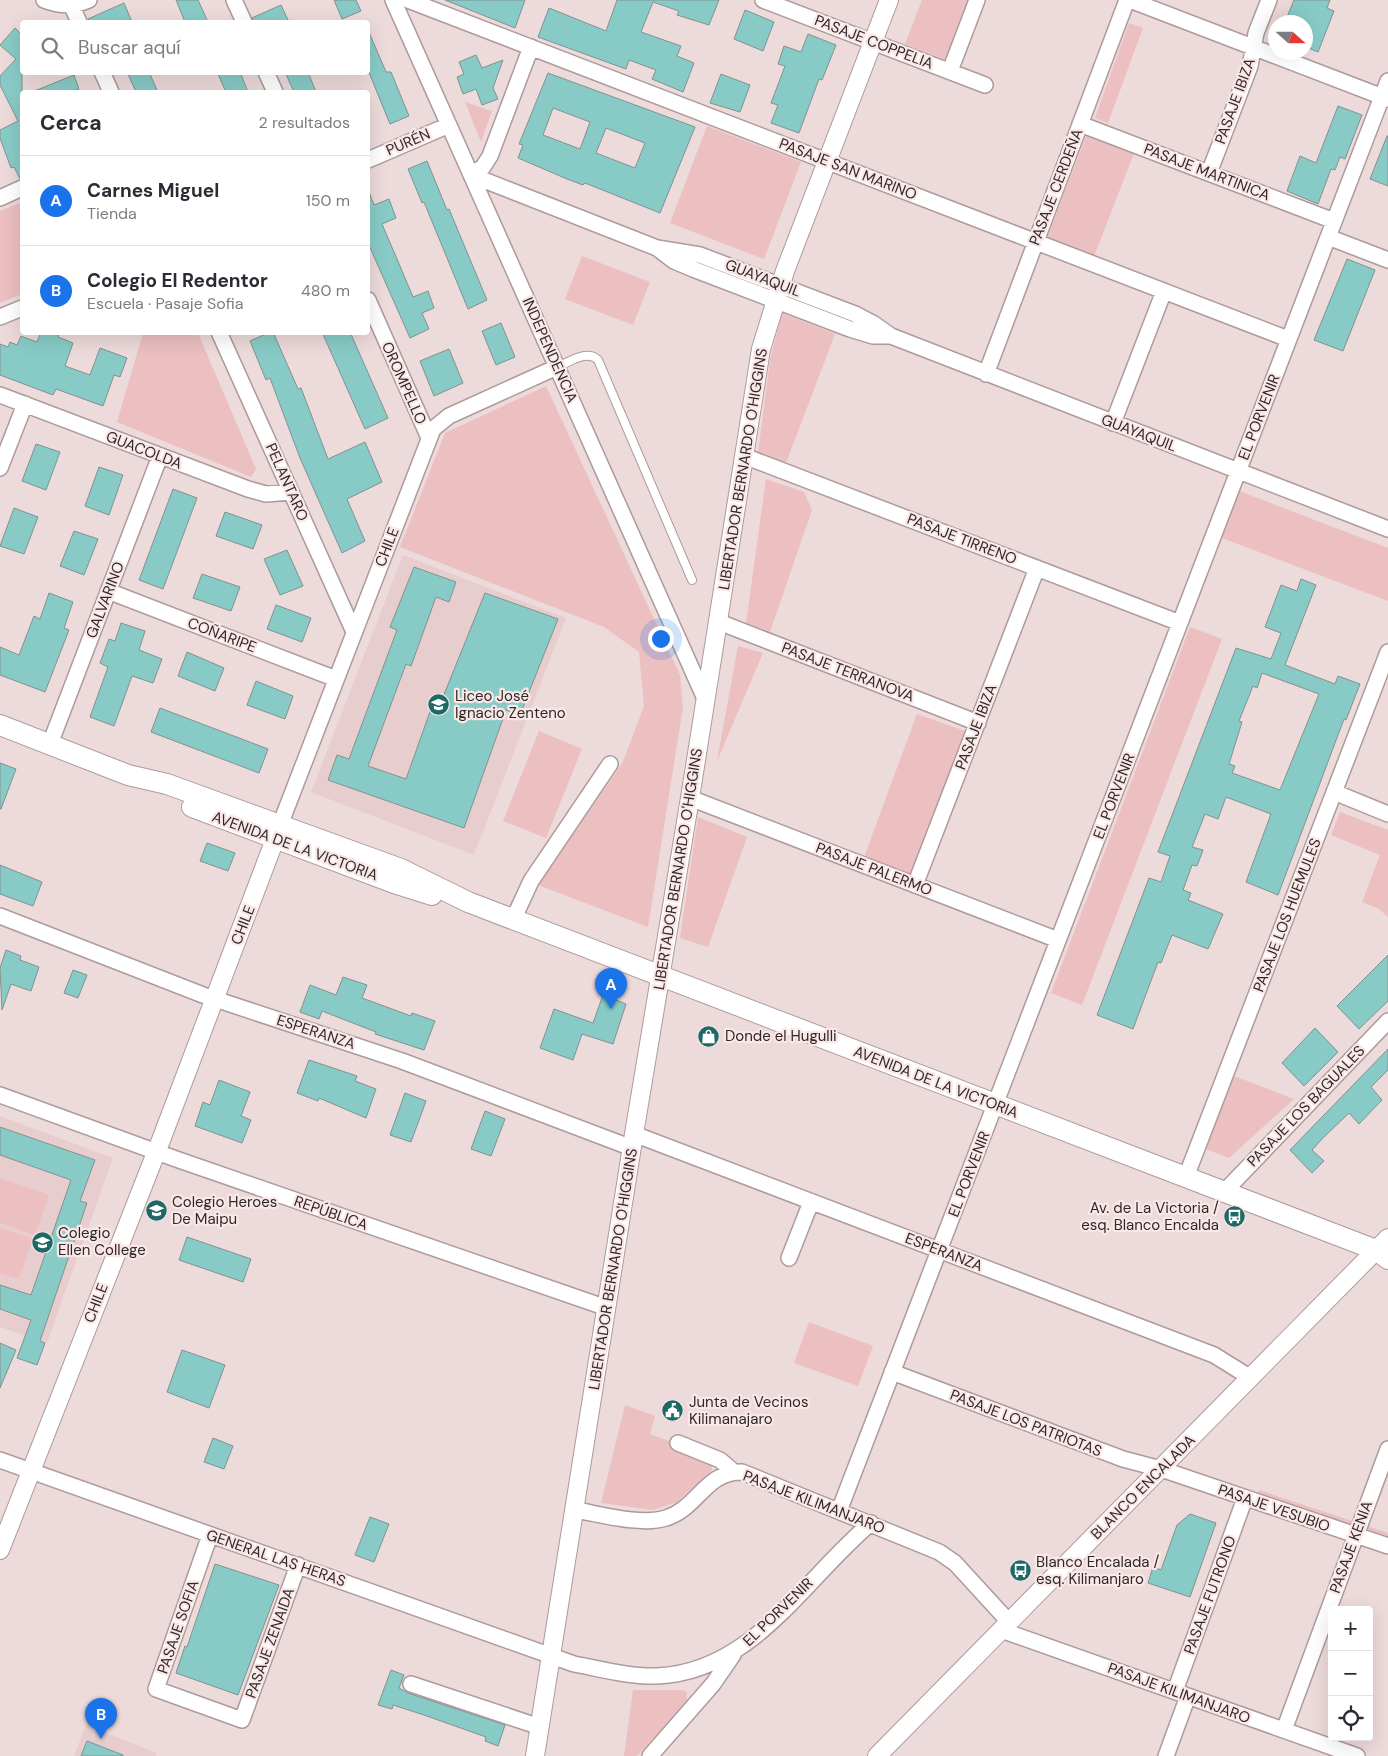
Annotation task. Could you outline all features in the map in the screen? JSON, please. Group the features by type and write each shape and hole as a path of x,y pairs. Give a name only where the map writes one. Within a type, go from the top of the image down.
{"main road":[{"name":"AVENIDA DE LA VICTORIA","path":"0,725 128,775 167,784 278,832 401,869 468,902 661,977 1186,1178 1385,1249"}],"street":[{"path":"44,0 55,4 89,0"},
{"path":"234,0 243,20"},
{"name":"INDEPENDENCIA","path":"393,0 706,701"},
{"name":"PASAJE SAN MARINO","path":"408,0 1288,339"},
{"name":"PASAJE COPPELIA","path":"763,0 985,85"},
{"name":"LIBERTADOR BERNARDO O'HIGGINS","path":"535,1756 633,1141 719,622 760,349 777,293 889,0"},
{"path":"950,72 977,0"},
{"path":"1128,0 1385,98"},
{"name":"PASAJE CERDEÑA","path":"986,374 1128,0"},
{"name":"PASAJE IBIZA","path":"1209,173 1250,66 1256,33 1269,0"},
{"path":"71,3 79,20"},
{"path":"471,175 483,168 490,156 531,47"},
{"path":"103,75 110,90"},
{"path":"267,75 274,90"},
{"name":"EL PORVENIR","path":"839,1511 1288,339 1385,98 1388,81"},
{"name":"PASAJE MARTINICA","path":"1080,124 1334,221"},
{"name":"PURÉN","path":"370,159 449,125"},
{"name":"GUAYAQUIL","path":"471,175 657,248 675,249 700,255 777,293 865,318 891,336 1388,529"},
{"path":"0,198 20,189"},
{"path":"1328,237 1388,260"},
{"path":"1113,423 1164,291"},
{"name":"OROMPELLO","path":"370,305 429,438"},
{"path":"0,317 20,309"},
{"name":"PELANTARO","path":"220,335 354,632"},
{"name":"CHILE","path":"0,1550 156,1152 429,438 438,424 449,416 557,367"},
{"name":"GUACOLDA","path":"0,395 257,492 276,494 291,492"},
{"path":"0,468 24,404"},
{"name":"GALVARINO","path":"50,744 160,456"},
{"name":"PASAJE TIRRENO","path":"744,456 1180,623"},
{"name":"PASAJE IBIZA","path":"915,885 1037,568"},
{"name":"COÑARIPE","path":"108,591 336,679"},
{"name":"PASAJE TERRANOVA","path":"719,622 978,723"},
{"name":"PASAJE LOS HUEMULES","path":"1186,1178 1388,652"},
{"path":"514,920 531,881 610,764"},
{"path":"1334,792 1388,814"},
{"name":"PASAJE PALERMO","path":"690,798 1058,940"},
{"name":"ESPERANZA","path":"0,916 215,999 402,1061 811,1202 1214,1355 1251,1378"},
{"name":"PASAJE LOS BAGUALES","path":"1224,1192 1388,1020"},
{"name":"REPÚBLICA","path":"0,1095 156,1152 607,1308"},
{"path":"789,1258 811,1202"},
{"name":"BLANCO ENCALADA","path":"877,1756 1251,1378 1385,1249"},
{"name":"PASAJE LOS PATRIOTAS","path":"892,1372 1123,1459 1161,1469"},
{"name":"PASAJE KILIMANJARO","path":"678,1443 720,1460 734,1472"},
{"name":"PASAJE KENIA","path":"1284,1730 1388,1449"},
{"name":"GENERAL LAS HERAS","path":"0,1460 551,1655"},
{"name":"PASAJE VESUBIO","path":"1161,1469 1388,1546"},
{"name":"PASAJE KILIMANJARO","path":"574,1510 644,1520 660,1520 682,1510 712,1480 734,1472 749,1474 931,1548 947,1557 1005,1626 1181,1694 1357,1756"},
{"name":"PASAJE FUTRONO","path":"1166,1756 1181,1694 1245,1498"},
{"name":"EL PORVENIR","path":"551,1655 574,1664 655,1676 698,1669 735,1652 757,1634 871,1524"},
{"name":"PASAJE SOFIA","path":"210,1534 156,1689 242,1720"},
{"name":"PASAJE ZENAIDA","path":"242,1720 298,1566"},
{"path":"650,1756 713,1684 735,1652"},
{"path":"411,1684 540,1727"}],"lane":[{"path":"557,367 586,355 593,355 598,360 692,580"}],"shaded area":[{"path":"922,0 973,0 949,61 905,44"},
{"path":"1129,23 1143,28 1108,123 1095,118"},
{"path":"465,102 492,111 481,142"},
{"path":"707,126 801,162 764,259 670,223"},
{"path":"1087,134 1134,153 1093,259 1046,241"},
{"path":"20,203 20,295 0,303 0,211"},
{"path":"582,256 650,282 633,325 565,299"},
{"path":"782,313 835,334 786,463 758,453 770,360"},
{"path":"142,335 199,335 256,469 251,477 117,422"},
{"path":"546,386 680,675 683,707 648,927 538,885 623,762 644,706 639,652 604,627 400,547 445,433"},
{"path":"766,479 804,492 812,510 770,632 746,623"},
{"path":"1239,491 1388,548 1388,601 1222,538"},
{"name":"Liceo José Ignacio Zenteno","path":"403,555 566,618 474,855 311,792"},
{"path":"1190,627 1222,639 1082,1005 1051,993"},
{"path":"738,646 763,653 717,761"},
{"path":"917,714 965,731 911,878 863,860"},
{"path":"539,731 582,749 546,838 503,821"},
{"path":"1340,812 1388,830 1388,917 1379,909 1362,902 1380,855 1331,835"},
{"path":"698,817 747,837 708,947 680,938"},
{"path":"1234,1076 1294,1099 1229,1158 1206,1149"},
{"name":"Colegio Ellen College","path":"0,1116 113,1158 47,1343 0,1327"},
{"path":"0,1178 49,1195 35,1235 0,1223"},
{"path":"0,1228 33,1239 19,1279 0,1273"},
{"path":"809,1322 873,1346 858,1386 794,1363"},
{"path":"625,1405 655,1416 650,1434 712,1457 712,1470 677,1502 653,1510 601,1503"},
{"path":"1259,1490 1388,1533 1388,1544 1256,1499"},
{"path":"633,1690 684,1690 687,1693 686,1702 637,1756 624,1756"},
{"path":"86,1725 157,1753 156,1756 74,1756"}],"building":[{"path":"176,0 198,0 207,20 184,20"},
{"path":"334,0 356,0 361,11 342,19"},
{"path":"445,0 525,0 515,28"},
{"path":"617,0 719,0 709,25 677,15 679,11 653,2 641,32 681,46 677,56 694,63 683,92 652,79 656,70 629,60 626,69 538,37 549,8 606,31"},
{"path":"1294,0 1330,0 1327,8 1334,11 1318,52 1313,50 1313,15 1288,15"},
{"path":"124,3 131,20 88,20"},
{"path":"281,5 288,20 252,20 252,18"},
{"path":"745,10 774,22 763,51 734,39"},
{"path":"15,28 20,33 22,90 20,90 20,179 14,167 11,168 0,138 0,130 18,121 0,85 0,76 16,59 0,45"},
{"path":"808,34 836,45 822,80 819,79 799,133 771,123 778,105 771,103 785,66 778,64 784,46 801,52"},
{"path":"370,35 386,72 391,72 409,116 390,124 370,75"},
{"path":"476,55 482,68 503,60 493,88 498,99 482,105 476,89 463,94 457,77 464,74 459,62"},
{"path":"548,73 695,127 660,213 585,183 583,185 567,179 518,158 523,145 519,144","holes":["553,108 590,122 580,149 543,135","606,128 645,143 635,168 596,153"]},
{"path":"721,74 750,85 740,112 710,103"},
{"path":"74,75 79,89 76,90 37,90"},
{"path":"128,75 150,75 157,90 135,90"},
{"path":"218,75 241,75 247,90 225,90"},
{"path":"286,75 309,75 315,90 293,90"},
{"path":"1338,106 1362,115 1345,159 1340,157 1335,170 1331,169 1318,204 1287,191 1300,156 1316,163"},
{"path":"1388,136 1388,186 1370,179"},
{"path":"427,161 487,300 468,309 424,202 422,203 408,169"},
{"path":"370,194 374,205 389,199 396,218 382,224 413,297 428,291 434,308 422,313 429,329 410,338 370,248"},
{"path":"1347,259 1375,270 1343,351 1314,340"},
{"path":"501,323 515,357 496,365 482,331"},
{"path":"40,335 58,335 58,337 73,343 65,366 90,375 100,348 127,358 120,377 114,375 103,406 56,389 53,395 0,375 0,344 8,347 10,342 17,345 21,336 37,342"},
{"path":"263,335 274,335 298,389 301,388 328,459 365,442 382,482 347,499 365,541 342,553 300,458 270,378 266,380 250,341"},
{"path":"323,335 351,335 388,418 365,429"},
{"path":"449,349 463,383 434,396 420,361"},
{"path":"36,444 60,452 46,490 22,481"},
{"path":"99,467 123,475 109,515 85,506"},
{"path":"173,489 197,498 163,589 139,580"},
{"path":"14,508 38,517 24,554 0,546"},
{"path":"225,512 262,525 253,549 216,536"},
{"path":"74,531 98,539 84,575 60,566"},
{"path":"287,550 303,586 280,595 264,559"},
{"path":"414,567 456,582 449,602 436,597 411,666 406,664 368,766 406,779 436,695 443,697 485,593 558,619 520,715 506,710 464,828 328,780 337,755 349,759 397,630 390,627"},
{"path":"202,574 240,587 231,611 193,598"},
{"path":"1301,579 1316,585 1285,665 1335,684 1338,676 1360,684 1346,720 1344,719 1278,895 1246,882 1271,814 1226,797 1218,819 1205,814 1192,847 1203,850 1197,866 1192,865 1183,890 1191,893 1188,900 1223,914 1208,949 1172,935 1161,963 1158,962 1133,1029 1097,1015 1149,878 1161,882 1170,856 1158,852 1236,648 1271,659 1281,633 1265,627 1281,585 1297,591","holes":["1262,673 1319,694 1280,790 1232,773 1235,766 1229,764 1242,722 1239,721 1253,686 1257,688"]},
{"path":"49,593 73,602 64,628 69,630 45,692 0,675 0,647 19,655 34,616 40,619"},
{"path":"276,605 311,618 302,642 267,629"},
{"path":"121,623 145,631 139,650 162,659 153,683 132,676 114,726 90,717 108,667 100,663 109,639 115,641"},
{"path":"187,652 224,668 215,691 178,676"},
{"path":"256,681 293,696 285,719 247,705"},
{"path":"160,708 268,749 259,773 151,732"},
{"path":"0,763 16,769 1,809 0,809"},
{"path":"207,843 235,853 228,871 200,861"},
{"path":"0,865 42,882 33,906 0,894"},
{"path":"6,950 21,956 20,960 39,967 31,991 11,984 2,1010 0,968"},
{"path":"1388,955 1388,1001 1359,1029 1337,1006"},
{"path":"73,970 87,975 78,998 64,993"},
{"path":"343,977 367,985 362,998 411,1016 412,1013 435,1021 424,1050 375,1034 376,1032 322,1011 319,1019 300,1012 310,985 336,995"},
{"path":"603,995 626,1004 613,1044 582,1034 573,1060 540,1048 554,1009 593,1023"},
{"path":"1315,1028 1338,1052 1304,1086 1282,1063"},
{"path":"1388,1049 1388,1070 1371,1087 1382,1100 1359,1124 1349,1113 1323,1138 1312,1150 1324,1161 1312,1173 1290,1150"},
{"path":"309,1060 357,1076 355,1081 376,1089 366,1118 319,1098 318,1101 297,1093"},
{"path":"219,1080 250,1092 241,1116 251,1120 242,1143 195,1126 203,1102 210,1105"},
{"path":"405,1093 426,1101 411,1142 390,1135"},
{"path":"485,1111 505,1119 491,1156 471,1149"},
{"path":"0,1127 95,1160 80,1201 87,1203 40,1341 45,1343 37,1365 17,1358 31,1320 0,1309 0,1285 31,1295 71,1180 0,1155"},
{"path":"187,1237 251,1259 243,1282 179,1260"},
{"path":"0,1343 16,1350 0,1388"},
{"path":"182,1350 225,1365 209,1408 167,1392"},
{"path":"213,1438 233,1446 224,1469 204,1462"},
{"path":"1190,1514 1216,1523 1190,1597 1148,1583 1153,1567 1161,1570 1177,1525"},
{"path":"370,1517 389,1524 374,1562 355,1555"},
{"path":"215,1564 279,1585 238,1695 176,1673 185,1646 187,1647"},
{"path":"391,1670 404,1675 399,1688 408,1693 505,1725 498,1746 485,1741 486,1737 424,1715 393,1705 392,1709 378,1705"},
{"path":"87,1741 123,1755 123,1756 81,1756"}],"place":[{"name":"Liceo José Ignacio Zenteno","path":"439,705"},
{"name":"Carnes Miguel","path":"611,1009"},
{"name":"Donde el Hugulli","path":"709,1036"},
{"name":"Colegio Heroes De Maipu","path":"156,1211"},
{"name":"Av. de La Victoria / esq. Blanco Encalda","path":"1235,1217"},
{"name":"Colegio Ellen College","path":"42,1242"},
{"name":"Junta de Vecinos Kilimanajaro","path":"673,1411"},
{"name":"Blanco Encalada / esq. Kilimanjaro","path":"1020,1571"},
{"name":"Colegio El Redentor","path":"101,1739"}]}
